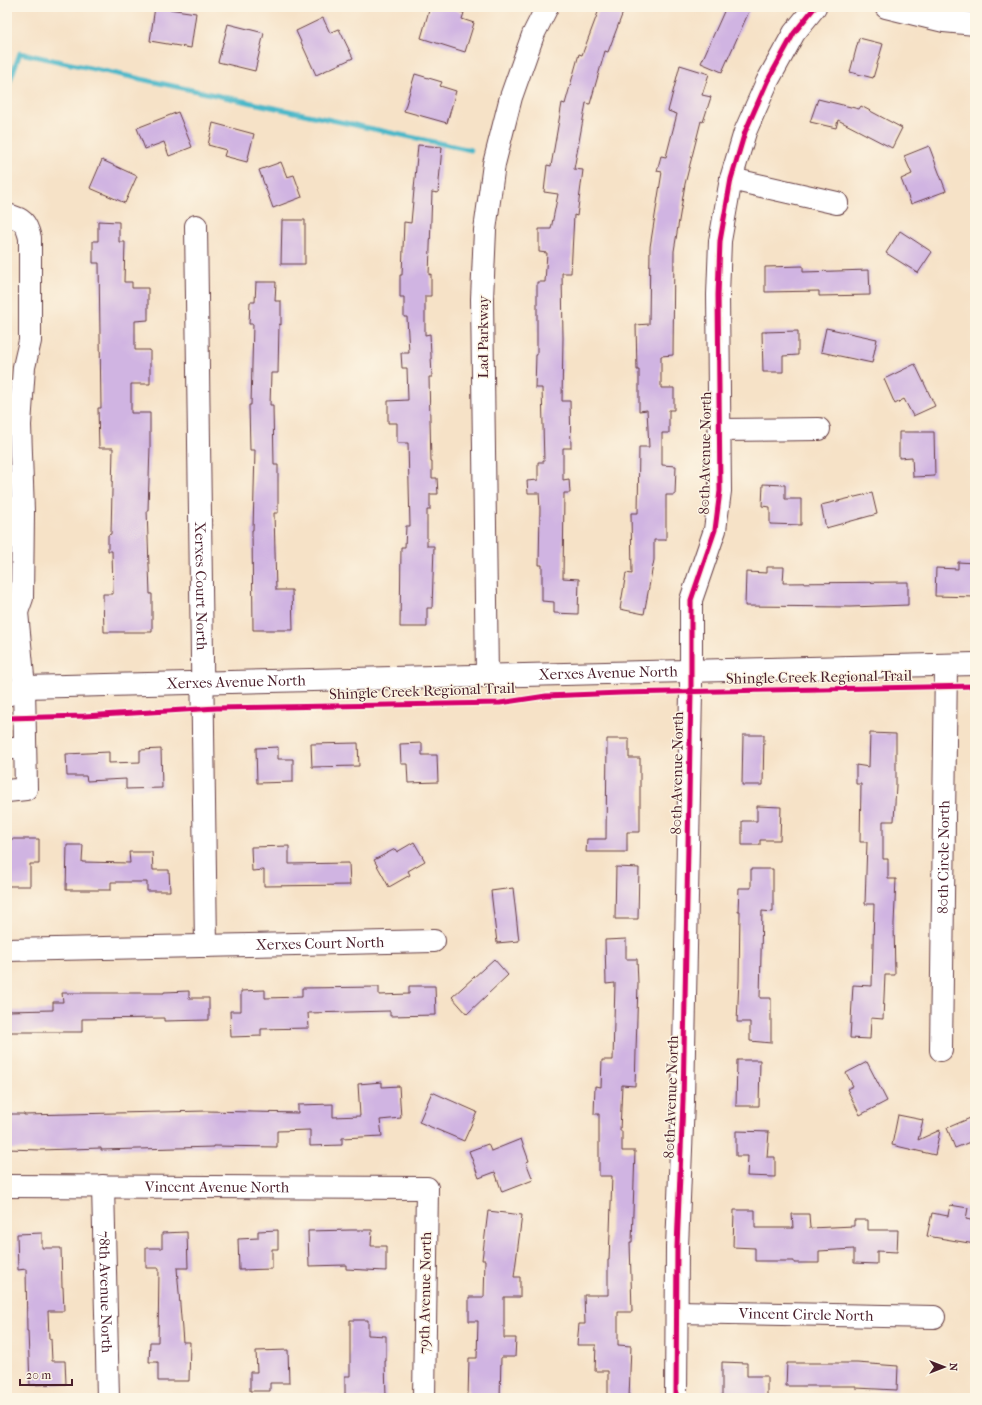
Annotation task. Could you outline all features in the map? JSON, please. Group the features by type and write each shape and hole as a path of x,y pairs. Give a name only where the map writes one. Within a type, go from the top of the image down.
{"street":[{"name":"Lad Parkway","path":"487,676 482,299 485,230 494,164 511,97 534,35 547,7"},
{"name":"80th Avenue North","path":"676,1398 677,1247 683,1101 691,600 715,530 720,491 718,295 720,241 731,179 745,132 767,82 794,33 815,7"},
{"path":"886,7 944,21 975,24"},
{"path":"731,179 837,203"},
{"path":"7,215 19,218 27,226 30,238 30,341 24,367 20,425 23,512 22,598 12,616 16,748 26,789 7,791"},
{"name":"Xerxes Court North","path":"196,226 206,946"},
{"name":"80th Avenue North","path":"720,430 820,429"},
{"name":"Xerxes Avenue North","path":"13,687 975,664"},
{"name":"80th Circle North","path":"941,1050 946,665"},
{"name":"Xerxes Court North","path":"7,950 434,941"},
{"name":"Vincent Avenue North","path":"7,1186 427,1188"},
{"name":"78th Avenue North","path":"103,1186 108,1398"},
{"name":"79th Avenue North","path":"424,1398 427,1188"},
{"name":"Vincent Circle North","path":"677,1312 934,1316"}],"building":[{"path":"155,7 196,13 191,48 150,41"},
{"path":"430,7 446,7 464,13 462,19 474,23 465,52 421,38"},
{"path":"600,7 625,7 608,52 605,51 590,104 586,103 574,169 583,170 577,216 574,215 571,273 562,273 562,401 570,401 571,448 563,448 563,480 569,479 570,493 564,493 563,578 579,579 578,614 554,613 554,602 542,601 542,565 539,565 539,493 528,493 527,481 538,480 538,462 544,462 542,388 535,388 537,355 537,282 545,282 547,253 539,252 539,229 551,229 558,194 544,192 547,165 551,166 562,103 565,104 579,54 582,55"},
{"path":"726,7 751,7 722,72 701,63"},
{"path":"323,18 330,33 339,29 353,58 316,75 296,31"},
{"path":"228,24 264,33 255,71 218,62"},
{"path":"859,38 883,44 873,78 850,72"},
{"path":"680,65 709,74 702,95 711,97 703,122 701,121 685,184 674,251 673,355 661,356 661,388 674,388 674,410 669,410 669,433 662,433 662,465 676,466 675,495 666,495 666,540 654,540 654,560 644,614 620,609 626,573 632,574 631,513 638,513 639,447 649,447 647,410 639,411 639,370 637,370 636,325 649,324 650,247 662,172 657,171 661,156 666,157 677,114 668,111"},
{"path":"415,74 442,82 440,86 456,91 447,123 404,111"},
{"path":"818,99 859,109 861,106 902,128 892,148 838,120 836,128 810,122"},
{"path":"178,112 192,147 169,156 164,142 145,149 137,128"},
{"path":"213,123 254,134 247,162 224,156 226,150 208,145"},
{"path":"418,145 442,147 438,193 432,192 429,275 431,274 431,296 425,296 425,335 430,334 432,377 429,377 432,478 437,478 438,494 430,494 430,510 427,510 427,546 434,546 432,608 427,608 427,627 400,627 401,547 405,547 406,526 410,526 408,443 397,443 397,423 388,423 388,401 408,400 407,368 402,368 401,353 409,353 407,317 404,317 404,297 400,297 400,275 402,275 404,222 411,223"},
{"path":"929,146 946,191 911,204 901,179 912,174 904,156"},
{"path":"102,160 137,176 125,203 90,188"},
{"path":"281,162 287,177 294,175 302,197 273,208 259,170"},
{"path":"282,220 305,220 305,264 281,264"},
{"path":"98,221 119,222 119,242 125,242 124,282 132,282 132,288 148,288 148,320 135,321 135,350 150,350 150,384 131,384 131,413 150,413 147,510 150,594 152,594 152,632 104,632 103,594 113,594 112,551 108,551 108,535 111,534 113,448 99,448 98,408 101,408 99,263 93,263 93,241 98,241"},
{"path":"900,231 932,252 918,273 886,253"},
{"path":"803,266 803,272 869,270 870,295 819,296 819,291 765,292 765,267"},
{"path":"256,282 276,282 275,301 281,301 278,373 271,373 270,405 273,405 274,465 278,465 278,513 274,513 276,590 292,590 293,630 253,630 252,530 255,450 250,450 249,405 251,405 253,324 249,324 250,302 255,302"},
{"path":"826,328 877,339 872,363 821,352"},
{"path":"798,331 798,355 783,356 783,372 763,372 762,332"},
{"path":"915,364 935,406 913,416 904,399 895,404 884,379"},
{"path":"899,432 934,432 935,476 913,477 912,457 899,458"},
{"path":"763,484 785,485 785,499 801,499 801,525 770,524 770,507 762,506"},
{"path":"872,493 877,514 826,528 821,505"},
{"path":"958,562 975,563 975,597 935,596 936,568 958,569"},
{"path":"767,567 784,567 783,583 908,582 908,605 850,607 745,606 746,572 767,573"},
{"path":"870,733 896,734 894,821 883,821 883,859 888,859 888,879 896,879 894,924 895,975 885,975 883,1019 871,1018 870,1039 850,1038 853,985 872,986 874,904 865,904 867,842 860,842 861,784 856,784 856,765 869,767"},
{"path":"743,735 764,735 763,785 742,785"},
{"path":"607,739 629,739 629,758 640,758 640,832 627,832 627,852 586,852 587,839 606,839"},
{"path":"358,743 359,766 312,767 311,744"},
{"path":"422,743 422,755 437,755 438,782 408,783 407,764 401,764 400,744"},
{"path":"278,747 278,759 293,759 293,782 257,783 256,748"},
{"path":"161,749 162,788 126,789 126,779 87,781 86,776 67,776 66,754 109,752 109,763 140,762 140,750"},
{"path":"757,806 781,807 780,840 760,840 760,845 742,845 742,821 757,821"},
{"path":"7,839 39,839 39,864 30,864 30,886 7,886"},
{"path":"414,842 425,861 408,871 410,875 389,887 374,860 395,849 397,852"},
{"path":"67,845 83,845 82,862 130,863 129,852 152,852 153,870 169,870 170,891 147,891 147,882 111,882 111,890 66,890"},
{"path":"289,846 289,864 349,863 350,885 264,886 264,870 252,871 251,847"},
{"path":"616,867 639,868 638,919 615,919"},
{"path":"751,869 773,869 773,912 762,911 760,998 771,998 771,1043 750,1041 750,1022 737,1022 739,980 739,888 751,888"},
{"path":"513,888 519,941 497,943 491,891"},
{"path":"626,939 626,959 637,959 638,983 635,1086 622,1085 620,1131 622,1131 622,1151 635,1151 632,1242 630,1242 632,1312 618,1312 618,1345 631,1346 629,1398 608,1398 608,1371 595,1371 596,1345 577,1345 579,1324 585,1324 584,1295 608,1295 612,1176 599,1176 599,1114 594,1114 595,1086 601,1087 602,1060 613,1060 615,983 606,984 605,940"},
{"path":"494,959 508,975 467,1014 452,997"},
{"path":"409,986 435,986 436,1015 390,1016 390,1011 308,1013 309,1028 261,1029 261,1036 231,1037 230,1011 241,1011 241,991 265,990 265,998 302,997 302,988 379,987 379,995 409,994"},
{"path":"189,991 189,998 209,998 209,1020 164,1021 164,1018 82,1019 82,1032 7,1032 7,1011 53,1010 53,1002 63,1002 62,993 164,993"},
{"path":"737,1060 760,1060 759,1106 736,1106"},
{"path":"867,1062 887,1101 860,1115 847,1089 853,1086 846,1073"},
{"path":"382,1082 382,1087 399,1086 401,1118 380,1120 382,1136 342,1138 342,1145 310,1146 310,1130 277,1131 277,1147 214,1146 101,1150 101,1148 40,1150 7,1149 7,1114 24,1115 207,1111 298,1113 298,1105 333,1104 333,1117 360,1116 358,1084"},
{"path":"432,1092 477,1112 464,1141 419,1122"},
{"path":"898,1115 923,1120 918,1140 940,1130 935,1155 892,1145"},
{"path":"975,1116 975,1140 955,1148 947,1128"},
{"path":"736,1131 769,1132 767,1157 775,1157 775,1177 747,1176 748,1156 736,1156"},
{"path":"521,1139 529,1161 526,1162 533,1180 502,1192 495,1172 479,1178 469,1151 488,1144 491,1151"},
{"path":"950,1205 968,1208 966,1219 975,1221 975,1244 927,1236 932,1213 948,1216"},
{"path":"734,1210 755,1210 755,1228 793,1228 792,1214 809,1214 810,1228 854,1226 854,1220 868,1220 868,1230 898,1230 897,1252 877,1251 877,1264 854,1263 854,1249 819,1251 819,1263 794,1263 794,1261 755,1261 755,1248 733,1247"},
{"path":"488,1211 522,1215 514,1277 520,1277 520,1297 504,1297 504,1338 516,1338 515,1357 501,1357 500,1398 468,1398 469,1358 477,1358 478,1321 469,1321 469,1297 484,1297 485,1260 482,1260"},
{"path":"278,1230 278,1249 272,1249 272,1269 239,1270 238,1239 258,1238 258,1231"},
{"path":"372,1230 371,1246 386,1246 386,1271 346,1269 346,1265 309,1266 308,1231"},
{"path":"187,1232 188,1268 177,1268 183,1342 190,1342 189,1381 158,1381 158,1362 149,1362 150,1342 158,1342 159,1268 146,1268 146,1248 162,1248 162,1233"},
{"path":"42,1233 42,1248 61,1248 64,1311 48,1311 49,1339 51,1339 52,1361 65,1361 66,1384 30,1385 26,1269 18,1270 17,1234"},
{"path":"350,1320 368,1320 368,1335 386,1336 386,1397 345,1398 345,1376 350,1376"},
{"path":"288,1350 289,1383 270,1383 270,1391 250,1391 250,1372 257,1372 256,1351"},
{"path":"722,1362 747,1363 747,1376 767,1376 767,1398 722,1397"},
{"path":"787,1363 857,1363 898,1366 897,1390 856,1388 856,1386 786,1386"}],"waterway":[{"path":"7,89 20,53 471,150"}],"cycle path":[{"path":"676,1398 677,1247 683,1101 691,692 691,600 715,530 720,491 718,295 720,241 731,179 745,132 767,82 794,33 815,7"},
{"name":"Shingle Creek Regional Trail","path":"7,718 84,716 217,708 500,703 546,696 621,693 975,686"}]}
